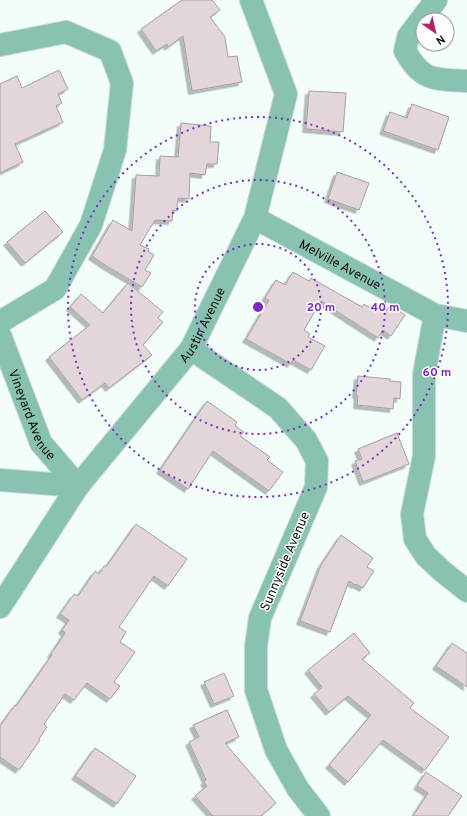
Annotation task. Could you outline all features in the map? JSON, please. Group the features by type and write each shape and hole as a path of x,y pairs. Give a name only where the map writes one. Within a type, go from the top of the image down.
{"street":[{"name":"Austin Avenue","path":"0,607 78,486 192,349 256,218 286,94 251,0"},
{"path":"436,0 408,37 405,51 413,63 424,74 437,79 467,81"},
{"path":"0,45 66,32 110,51 122,83 115,150 91,225 54,289 0,322"},
{"name":"Melville Avenue","path":"256,218 435,315 467,321"},
{"path":"435,315 424,374 424,456 412,514 415,538 426,556 467,591"},
{"name":"Vineyard Avenue","path":"0,335 41,443 78,486"},
{"name":"Sunnyside Avenue","path":"192,349 278,408 306,440 317,461 316,487 260,618 256,646 256,690 276,750 298,789 319,816"},
{"path":"0,480 78,486"}],"building":[{"path":"182,0 212,0 220,10 210,17 225,37 228,57 237,56 242,82 192,91 183,36 168,47 167,44 156,51 141,29"},
{"path":"59,70 68,89 58,94 62,103 56,106 63,122 15,144 23,162 0,173 0,84 17,76 22,88"},
{"path":"309,91 346,93 343,132 306,129"},
{"path":"412,104 449,117 438,150 383,131 390,112 407,118"},
{"path":"181,123 211,126 210,142 219,142 217,164 207,164 205,175 190,173 189,199 178,198 177,211 173,210 172,221 155,220 140,245 149,249 148,251 154,255 145,270 151,273 142,287 92,256 113,220 132,231 136,175 159,176 160,156 178,157"},
{"path":"337,172 369,183 359,210 328,199"},
{"path":"45,211 63,232 25,263 7,242"},
{"path":"293,272 309,281 311,278 362,307 364,304 376,312 380,307 386,311 390,305 405,315 391,336 383,330 378,338 321,301 304,330 310,334 308,337 325,346 311,370 293,360 291,364 246,339 269,300 265,298 276,280 285,285"},
{"path":"128,283 163,312 158,318 163,322 143,345 152,355 109,388 105,383 82,400 49,357 90,325 70,307 81,294 103,313"},
{"path":"358,376 390,379 390,381 401,382 400,399 394,398 393,409 357,405 358,396 356,395"},
{"path":"207,401 237,422 235,426 244,432 240,436 270,457 267,460 283,472 269,491 213,451 188,489 160,470"},
{"path":"397,433 409,464 363,482 355,461 362,459 358,449"},
{"path":"136,524 187,559 168,586 154,576 119,627 126,632 120,642 135,652 114,682 120,686 110,699 87,683 74,700 65,694 44,724 47,727 39,739 40,740 19,770 0,757 0,726 52,655 51,654 65,633 62,630 69,620 60,614 74,594 78,596 95,571 99,574 104,566 106,567"},
{"path":"341,535 373,558 367,567 374,571 363,588 349,581 330,632 300,621 321,565"},
{"path":"354,633 370,653 362,659 414,703 410,708 449,737 425,770 383,740 348,782 329,765 371,715 348,696 329,712 314,694 322,687 308,670"},
{"path":"452,643 467,653 467,687 436,666"},
{"path":"224,673 234,696 214,704 204,682"},
{"path":"227,710 239,737 225,743 276,803 261,816 213,816 195,796 207,786 204,782 206,780 189,742 199,737 193,725"},
{"path":"95,748 136,776 117,804 75,776"},
{"path":"426,772 462,796 448,816 413,816 428,793 417,786"}]}
